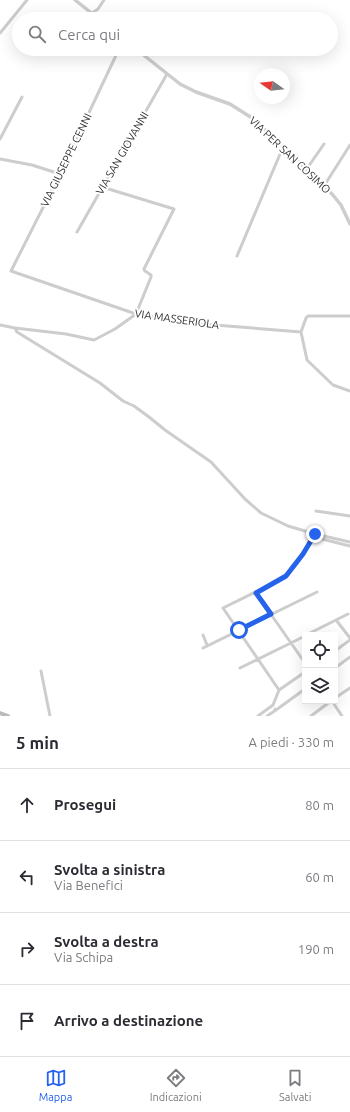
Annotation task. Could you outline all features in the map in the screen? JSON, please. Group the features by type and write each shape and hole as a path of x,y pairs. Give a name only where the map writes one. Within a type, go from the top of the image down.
{"main road":[{"path":"0,713 8,716"}],"street":[{"path":"17,12 27,0"},
{"path":"75,0 91,12"},
{"path":"94,12 98,9 104,0"},
{"path":"0,33 12,18"},
{"name":"VIA GIUSEPPE CENNI","path":"12,271 116,56"},
{"name":"VIA PER SAN COSIMO","path":"145,56 180,84 196,92 230,104 252,118 337,200 350,224"},
{"name":"VIA SAN GIOVANNI","path":"77,232 167,74"},
{"path":"0,139 22,97"},
{"path":"306,170 324,144"},
{"path":"324,186 350,145"},
{"path":"237,256 283,147"},
{"path":"0,159 32,165 60,174"},
{"path":"0,325 66,334 94,340 115,329 136,314 151,277 151,275 144,269 174,209 102,187"},
{"name":"VIA MASSERIOLA","path":"12,271 136,314 202,324 301,332"},
{"path":"350,316 308,316 301,332 307,360 333,385 350,391"},
{"path":"15,328 17,332 100,383 122,401 134,406 211,462 245,499 261,513 288,526 350,542"},
{"path":"316,511 350,516"},
{"path":"315,534 318,538 350,546"},
{"path":"279,690 223,608 256,593 286,576 303,554 315,534"},
{"path":"203,648 317,592"},
{"path":"256,593 302,659"},
{"path":"312,632 348,614"},
{"path":"336,620 350,639 338,649"},
{"path":"203,635 208,645"},
{"path":"240,668 302,637"},
{"path":"338,666 350,657"},
{"path":"41,671 50,716"},
{"path":"258,716 273,705 279,690 302,674"},
{"path":"338,696 350,688"},
{"path":"267,716 302,691"},
{"path":"311,716 327,704"},
{"path":"333,704 342,716"},
{"path":"273,705 276,710"}],"route":[{"path":"239,630 271,614 256,593 283,579 290,573 315,534"}]}
